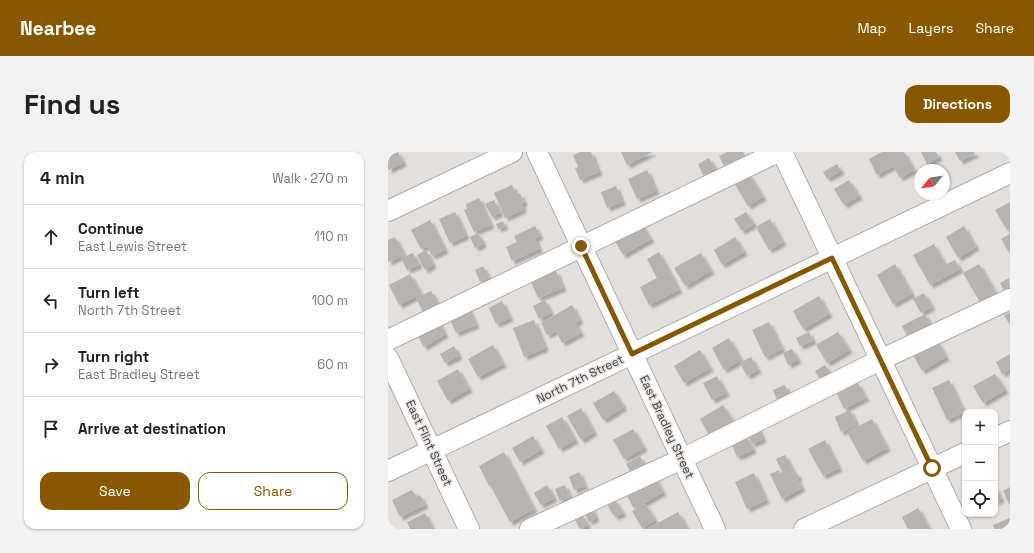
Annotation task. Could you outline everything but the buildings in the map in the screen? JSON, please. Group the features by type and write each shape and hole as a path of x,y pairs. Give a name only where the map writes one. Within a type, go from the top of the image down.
{"street":[{"path":"388,211 512,152"},
{"name":"East Bradley Street","path":"537,152 715,529"},
{"path":"388,340 778,152"},
{"path":"782,152 961,529"},
{"name":"North 7th Street","path":"388,471 1010,173"},
{"path":"530,529 682,459 880,360 1010,299"},
{"name":"East Flint Street","path":"388,358 469,529"},
{"path":"998,437 1010,431"},
{"path":"804,529 962,454"}],"route":[{"path":"581,246 632,354 832,258 932,468"}]}
